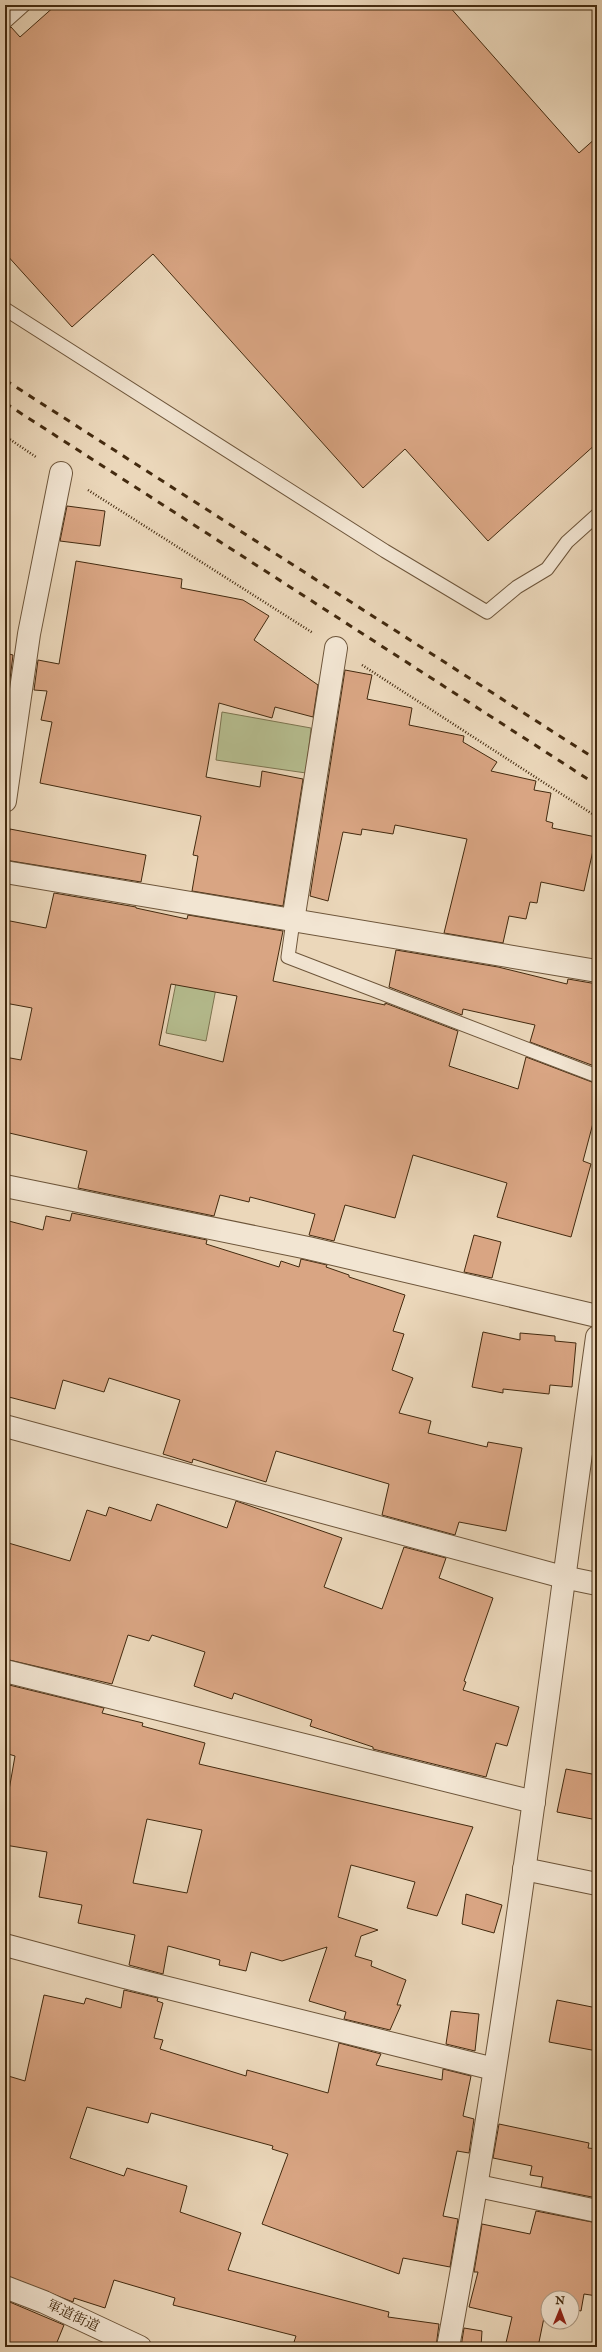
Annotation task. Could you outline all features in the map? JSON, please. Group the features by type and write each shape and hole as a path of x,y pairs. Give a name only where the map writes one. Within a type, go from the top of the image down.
{"street":[{"path":"5,801 29,634 61,473"},
{"path":"293,921 336,648"},
{"path":"5,872 597,971"},
{"path":"5,1186 308,1248 597,1316"},
{"path":"448,2347 478,2186 534,1802 597,1337"},
{"path":"5,1426 564,1577 597,1584"},
{"path":"5,1672 534,1802"},
{"path":"524,1868 597,1884"},
{"path":"5,1945 124,1977 494,2068"},
{"path":"478,2186 597,2211"},
{"name":"軍道街道","path":"5,2287 44,2302 140,2347"}],"lane":[{"path":"5,22 24,5"},
{"path":"5,309 385,551 487,612 518,587 547,569 567,542 597,515"},
{"path":"293,921 288,957 597,1076"}],"path":[{"path":"5,436 597,817"}],"green space":[{"path":"222,712 311,728 306,773 216,760"},
{"path":"190,913 229,920 206,1041 166,1033"}],"building":[{"path":"56,5 448,5 579,153 597,137 597,443 488,541 405,449 363,488 153,254 72,327 5,253 5,30 11,27 20,37"},
{"path":"67,506 105,511 100,546 60,541"},
{"path":"76,561 182,579 181,588 243,600 269,616 254,640 318,685 313,717 275,707 272,718 219,703 206,777 260,787 262,771 303,779 283,906 192,891 198,856 193,855 201,816 40,783 52,722 41,720 47,691 34,690 38,660 59,664"},
{"path":"5,653 13,655 9,687 5,687"},
{"path":"345,670 372,675 367,699 412,708 409,725 464,736 463,742 497,762 491,771 536,781 534,790 551,793 546,821 553,823 552,828 596,837 584,891 541,882 537,903 530,902 526,919 509,916 503,943 444,933 467,839 395,825 393,834 362,829 361,835 343,832 328,901 310,896"},
{"path":"10,829 146,855 141,882 5,860"},
{"path":"54,893 136,907 187,919 188,915 283,931 273,981 385,1005 385,1003 458,1031 449,1066 518,1089 526,1057 597,1084 597,1108 583,1161 591,1164 571,1237 497,1217 507,1183 413,1155 395,1218 345,1205 334,1241 309,1235 315,1214 250,1197 249,1202 220,1195 214,1216 78,1188 87,1151 5,1132 5,1057 21,1060 32,1008 5,1003 5,920 46,928","holes":["171,984 237,996 223,1062 159,1045"]},
{"path":"396,950 498,967 567,984 568,979 597,984 597,1067 530,1042 535,1025 463,1009 462,1015 389,987"},
{"path":"72,1213 207,1240 206,1244 279,1267 281,1261 299,1267 301,1259 327,1265 326,1267 349,1275 349,1277 405,1295 393,1331 404,1334 392,1370 413,1378 399,1413 431,1421 428,1433 487,1447 488,1442 522,1448 506,1531 459,1522 455,1535 382,1515 389,1484 276,1451 266,1482 193,1459 192,1463 163,1454 180,1400 109,1378 104,1392 63,1380 55,1409 5,1396 5,1220 43,1230 46,1216 70,1221"},
{"path":"474,1235 501,1242 492,1278 464,1272"},
{"path":"483,1332 520,1340 520,1333 555,1336 555,1341 576,1343 572,1387 550,1385 549,1394 503,1389 503,1393 472,1387"},
{"path":"236,1501 342,1538 324,1587 382,1609 404,1547 446,1558 439,1578 493,1598 464,1681 466,1682 463,1690 519,1707 507,1746 496,1743 486,1777 373,1749 373,1747 310,1726 312,1720 234,1693 232,1699 194,1686 205,1652 152,1635 149,1641 128,1635 112,1684 5,1659 5,1542 70,1561 87,1510 106,1516 109,1507 151,1521 157,1504 227,1528"},
{"path":"5,1684 104,1708 102,1713 143,1723 142,1726 205,1743 199,1764 473,1827 437,1916 407,1908 415,1882 351,1865 338,1917 378,1930 361,1936 355,1956 372,1961 371,1966 406,1980 397,2005 401,2005 390,2030 344,2019 346,2012 309,2001 327,1947 282,1961 251,1952 246,1971 219,1965 220,1960 168,1946 163,1974 129,1965 135,1935 78,1923 82,1905 39,1897 47,1852 5,1845 5,1813 15,1756 5,1753","holes":["147,1819 202,1830 187,1893 133,1883"]},
{"path":"566,1769 597,1775 597,1820 557,1812"},
{"path":"466,1894 502,1905 494,1933 462,1924"},
{"path":"124,1990 158,1998 157,2001 163,2003 154,2038 163,2040 160,2049 246,2076 247,2070 328,2093 339,2043 381,2054 376,2065 442,2080 443,2069 471,2076 463,2116 474,2119 469,2153 457,2151 443,2216 458,2219 450,2267 403,2258 399,2274 262,2224 288,2154 272,2149 273,2146 151,2113 148,2123 87,2107 70,2158 124,2176 127,2168 187,2186 180,2212 241,2233 228,2270 389,2312 388,2317 439,2324 436,2347 308,2347 294,2342 296,2336 173,2305 175,2298 114,2280 105,2308 74,2298 73,2302 5,2275 5,2075 25,2081 44,1995 84,2004 86,1998 121,2008"},
{"path":"557,2000 597,2008 597,2051 549,2042"},
{"path":"451,2011 479,2014 475,2051 446,2044"},
{"path":"499,2124 589,2143 588,2148 597,2149 597,2198 541,2187 543,2177 530,2175 532,2166 493,2158"},
{"path":"536,2211 597,2223 597,2296 584,2294 581,2311 580,2290 540,2290 540,2330 541,2330 538,2347 505,2347 512,2317 469,2307 478,2272 474,2272 482,2224 530,2234"},
{"path":"5,2300 64,2325 55,2347 5,2347"},
{"path":"464,2328 482,2331 481,2347 461,2347"}],"railway":[{"path":"5,380 597,760"},
{"path":"5,403 597,785"}]}
